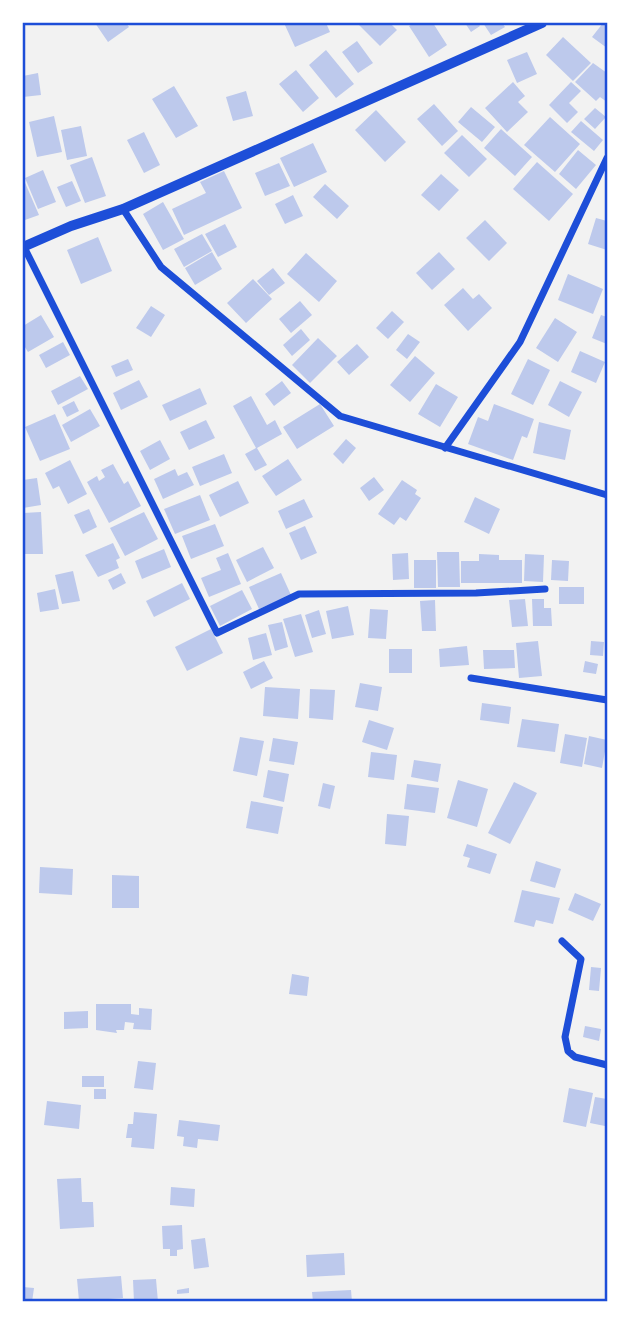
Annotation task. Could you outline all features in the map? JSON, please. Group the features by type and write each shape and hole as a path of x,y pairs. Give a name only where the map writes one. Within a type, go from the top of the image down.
{"street":[{"path":"542,23 123,209 71,226 24,247 217,633 299,594 476,593 545,589"},
{"path":"445,448 520,342 607,158"},
{"path":"123,209 161,267 340,416 445,448 539,472 607,495"},
{"path":"471,678 607,700"},
{"path":"562,941 580,959 565,1037 568,1051 575,1057 607,1065"}],"building":[{"path":"95,23 126,23 129,27 108,42"},
{"path":"284,23 326,23 330,32 295,47"},
{"path":"357,23 390,23 397,30 380,46"},
{"path":"414,23 433,23 447,45 429,57 409,26"},
{"path":"465,23 478,23 480,26 471,32"},
{"path":"483,23 502,23 505,27 491,35"},
{"path":"603,23 607,23 607,48 592,37"},
{"path":"563,37 591,63 573,81 546,55"},
{"path":"357,41 373,63 358,73 342,52"},
{"path":"326,50 354,84 336,98 309,65"},
{"path":"527,52 537,74 517,83 507,60"},
{"path":"593,63 607,73 607,102 600,97 596,101 575,82"},
{"path":"296,70 319,98 303,112 279,84"},
{"path":"38,73 41,95 23,97 23,76"},
{"path":"513,82 525,96 518,102 528,112 507,132 485,108"},
{"path":"571,82 581,91 569,103 578,112 567,123 549,105"},
{"path":"174,86 198,126 176,138 152,99"},
{"path":"246,91 253,116 233,121 226,97"},
{"path":"434,104 458,131 442,146 417,119"},
{"path":"471,107 495,127 482,142 458,122"},
{"path":"595,108 606,117 595,129 584,119"},
{"path":"376,110 406,142 385,162 355,130"},
{"path":"54,116 62,152 37,157 29,122"},
{"path":"550,117 580,144 555,172 524,145"},
{"path":"581,121 603,140 594,151 571,132"},
{"path":"81,126 87,156 67,160 61,130"},
{"path":"501,129 532,157 515,176 484,148"},
{"path":"144,132 160,165 144,173 127,140"},
{"path":"462,135 487,159 469,177 444,153"},
{"path":"313,143 327,172 294,187 280,158"},
{"path":"578,150 596,165 576,189 559,174"},
{"path":"92,157 106,196 85,203 70,165"},
{"path":"537,162 573,194 549,221 513,189"},
{"path":"279,163 290,186 265,196 255,173"},
{"path":"43,170 56,202 38,209 25,178"},
{"path":"224,171 242,208 184,235 172,209 206,193 200,182"},
{"path":"441,174 459,190 439,211 421,195"},
{"path":"23,178 39,215 25,220 23,215"},
{"path":"72,181 81,201 66,207 57,187"},
{"path":"325,184 349,206 337,219 313,197"},
{"path":"293,195 303,216 285,224 275,204"},
{"path":"163,202 184,239 163,250 143,214"},
{"path":"596,218 607,221 607,250 588,244"},
{"path":"485,220 507,243 489,261 466,238"},
{"path":"225,224 237,247 218,257 205,234"},
{"path":"202,234 212,251 184,267 174,249"},
{"path":"98,237 112,271 81,284 67,250"},
{"path":"212,252 222,269 195,285 185,268"},
{"path":"439,252 455,269 432,290 416,273"},
{"path":"306,253 337,281 319,302 287,274"},
{"path":"273,268 285,283 269,295 257,281"},
{"path":"568,274 603,289 593,314 558,300"},
{"path":"253,279 272,299 246,323 227,303"},
{"path":"463,288 473,299 479,294 492,308 468,331 444,305"},
{"path":"300,301 312,315 291,333 279,319"},
{"path":"151,306 165,315 151,337 136,328"},
{"path":"392,311 404,322 388,339 376,328"},
{"path":"41,315 54,337 28,352 23,344 23,326"},
{"path":"601,315 607,317 607,344 592,338"},
{"path":"555,318 577,332 558,362 536,348"},
{"path":"301,329 310,340 292,356 283,345"},
{"path":"408,334 420,342 407,359 396,350"},
{"path":"318,338 337,356 310,383 292,365"},
{"path":"63,342 70,355 46,368 39,355"},
{"path":"357,344 369,357 349,375 337,362"},
{"path":"580,351 605,362 596,383 571,372"},
{"path":"415,356 435,373 410,402 390,385"},
{"path":"128,359 133,370 116,377 111,366"},
{"path":"528,359 550,370 533,405 511,394"},
{"path":"80,376 88,389 58,405 51,391"},
{"path":"139,380 148,397 121,410 113,393"},
{"path":"282,381 291,393 274,406 265,394"},
{"path":"560,381 582,392 569,417 548,405"},
{"path":"436,384 458,397 440,427 418,414"},
{"path":"200,388 207,404 170,421 162,405"},
{"path":"251,396 267,425 275,420 282,434 257,448 267,465 255,471 245,454 256,448 233,406"},
{"path":"74,401 79,411 67,417 62,407"},
{"path":"320,404 334,426 297,449 283,427"},
{"path":"494,404 534,419 527,438 522,436 513,460 468,444 478,417 488,421"},
{"path":"90,409 100,426 71,442 62,425"},
{"path":"55,414 70,449 40,461 25,427"},
{"path":"206,420 215,438 189,450 180,432"},
{"path":"539,422 571,430 565,460 533,453"},
{"path":"346,439 356,448 343,464 333,454"},
{"path":"160,440 170,459 150,470 140,451"},
{"path":"224,454 232,473 200,486 192,467"},
{"path":"288,459 302,480 276,496 262,476"},
{"path":"70,460 87,494 68,504 59,486 53,489 45,473"},
{"path":"113,464 124,484 128,481 141,506 109,523 87,482 97,476 99,481 105,477 101,470"},
{"path":"175,469 178,476 187,472 194,485 163,499 154,479"},
{"path":"374,477 384,490 369,501 360,488"},
{"path":"37,478 41,505 23,508 23,480"},
{"path":"402,480 417,490 415,494 421,498 406,521 400,517 394,525 378,514"},
{"path":"238,481 249,503 220,517 209,495"},
{"path":"200,495 210,520 175,534 164,509"},
{"path":"475,497 500,509 489,534 464,522"},
{"path":"304,499 313,517 286,529 278,511"},
{"path":"89,509 97,527 83,534 74,515"},
{"path":"41,512 43,554 23,554 23,513"},
{"path":"144,512 158,539 125,556 110,528"},
{"path":"215,524 224,546 191,559 182,536"},
{"path":"305,526 317,553 301,560 289,533"},
{"path":"113,543 120,558 116,560 119,568 98,577 85,555"},
{"path":"263,547 274,568 247,582 236,560"},
{"path":"164,549 171,567 142,579 135,561"},
{"path":"437,552 459,552 460,587 438,587"},
{"path":"228,553 241,584 209,597 201,578 221,570 216,558"},
{"path":"408,553 409,579 393,580 392,554"},
{"path":"479,554 499,555 499,560 522,560 522,583 461,583 461,561 479,561"},
{"path":"525,554 544,555 543,582 524,581"},
{"path":"414,560 436,560 436,588 414,588"},
{"path":"552,560 569,561 568,581 551,580"},
{"path":"73,571 80,601 62,604 55,575"},
{"path":"121,573 126,583 113,590 108,580"},
{"path":"281,573 291,595 259,609 249,587"},
{"path":"182,583 190,599 154,617 146,601"},
{"path":"559,587 584,587 584,604 559,604"},
{"path":"55,589 59,609 40,612 37,593"},
{"path":"242,590 252,609 220,626 210,606"},
{"path":"525,599 528,626 512,627 509,600"},
{"path":"532,599 544,599 544,608 551,608 552,626 533,626"},
{"path":"435,600 436,631 422,631 420,601"},
{"path":"348,606 354,635 332,639 326,611"},
{"path":"370,609 388,610 386,639 368,638"},
{"path":"319,610 326,634 312,638 305,615"},
{"path":"301,614 313,652 295,657 283,619"},
{"path":"282,622 288,647 275,651 268,625"},
{"path":"211,629 223,653 187,671 175,647"},
{"path":"266,633 272,655 253,660 248,638"},
{"path":"538,641 542,676 519,678 516,643"},
{"path":"591,641 604,642 603,656 590,655"},
{"path":"467,646 469,665 440,667 439,649"},
{"path":"389,649 412,649 412,673 389,673"},
{"path":"483,650 514,650 515,668 484,669"},
{"path":"264,661 273,678 251,689 243,672"},
{"path":"585,661 598,664 596,674 583,672"},
{"path":"360,683 382,687 378,711 355,707"},
{"path":"265,687 300,689 298,719 263,716"},
{"path":"310,689 335,690 333,720 309,718"},
{"path":"482,703 511,707 509,724 480,720"},
{"path":"522,719 559,724 555,752 517,747"},
{"path":"369,720 394,728 387,750 362,742"},
{"path":"565,734 587,738 582,767 560,763"},
{"path":"589,736 607,740 602,768 584,764"},
{"path":"240,737 264,741 257,776 233,771"},
{"path":"273,738 298,742 294,765 269,761"},
{"path":"371,752 397,755 394,780 368,777"},
{"path":"414,760 441,764 438,782 411,777"},
{"path":"268,770 289,774 284,802 263,797"},
{"path":"458,780 488,789 477,827 447,818"},
{"path":"514,782 537,793 510,844 488,833"},
{"path":"323,783 335,786 330,809 318,806"},
{"path":"407,784 439,788 435,813 404,809"},
{"path":"251,801 283,807 278,834 246,828"},
{"path":"387,814 409,816 406,846 385,844"},
{"path":"467,844 497,854 490,874 467,867 470,858 463,856"},
{"path":"536,861 561,869 555,888 530,881"},
{"path":"40,867 73,869 72,895 39,893"},
{"path":"112,875 139,876 139,908 112,908"},
{"path":"522,890 560,898 553,924 536,920 534,927 514,922"},
{"path":"575,893 601,904 593,921 568,910"},
{"path":"591,967 601,968 599,991 589,990"},
{"path":"292,974 309,977 307,996 289,994"},
{"path":"96,1004 131,1004 131,1014 139,1015 139,1008 152,1009 151,1030 133,1029 134,1023 125,1022 124,1030 116,1030 117,1033 96,1030"},
{"path":"88,1011 88,1028 64,1029 64,1012"},
{"path":"585,1026 601,1029 599,1041 583,1037"},
{"path":"138,1061 156,1063 153,1090 134,1088"},
{"path":"82,1076 104,1076 104,1087 82,1087"},
{"path":"569,1088 593,1093 586,1127 563,1122"},
{"path":"94,1089 106,1089 106,1099 94,1099"},
{"path":"595,1097 607,1099 605,1126 590,1123"},
{"path":"47,1101 81,1105 79,1129 44,1125"},
{"path":"134,1112 157,1114 154,1149 131,1147 132,1138 126,1138 128,1124 133,1124"},
{"path":"179,1120 220,1125 218,1141 198,1139 197,1148 183,1146 184,1137 177,1136"},
{"path":"81,1178 82,1202 93,1202 94,1227 60,1229 57,1179"},
{"path":"171,1187 195,1189 194,1207 170,1205"},
{"path":"182,1225 183,1249 177,1250 177,1256 170,1256 170,1249 163,1249 162,1226"},
{"path":"205,1238 209,1267 194,1269 191,1240"},
{"path":"344,1253 345,1275 307,1277 306,1255"},
{"path":"121,1276 123,1298 79,1301 77,1279"},
{"path":"156,1279 158,1302 134,1302 133,1280"},
{"path":"23,1287 34,1288 32,1302 23,1302"},
{"path":"189,1288 189,1293 177,1294 177,1290"},
{"path":"351,1290 352,1302 313,1302 312,1292"},
{"path":"197,1299 224,1299 225,1302 197,1302"}]}
